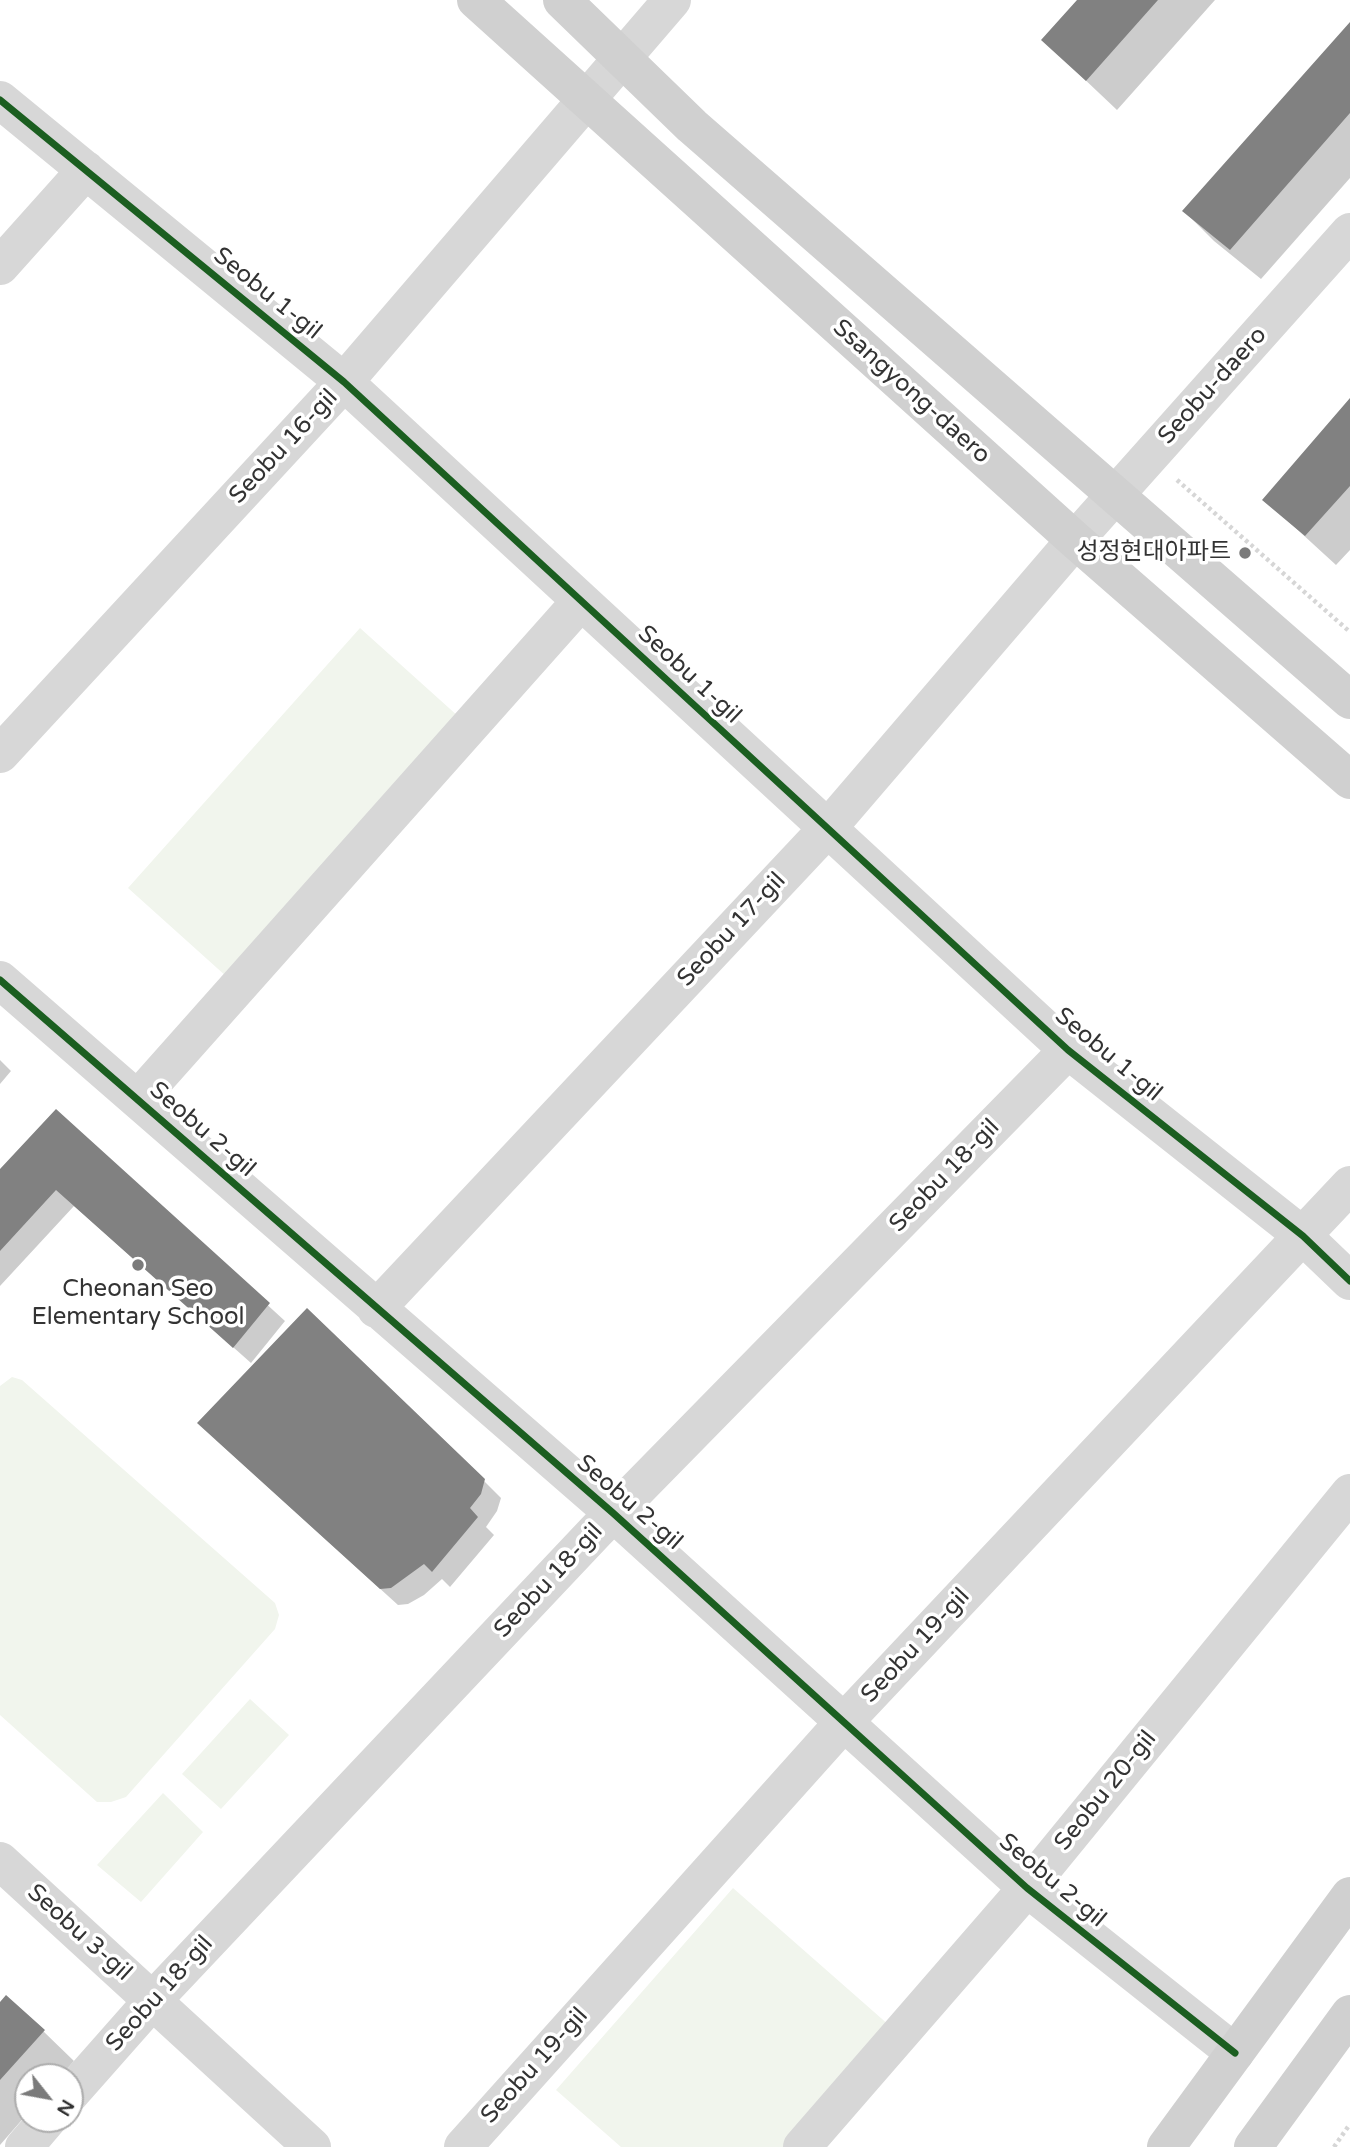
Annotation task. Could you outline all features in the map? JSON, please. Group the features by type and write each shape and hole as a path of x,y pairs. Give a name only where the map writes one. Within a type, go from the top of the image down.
{"main road":[{"name":"Ssangyong-daero","path":"476,0 1075,540 1350,780"},
{"path":"562,0 692,126 1350,700"},
{"path":"1166,2147 1350,1896"},
{"path":"1253,2147 1350,2014"}],"street":[{"name":"Seobu 16-gil","path":"0,754 344,382 621,57 673,0"},
{"name":"Seobu 1-gil","path":"0,100 344,382 1068,1050 1303,1236 1350,1281"},
{"path":"0,266 86,170"},
{"name":"Seobu-daero","path":"1075,540 1350,232"},
{"name":"Seobu 17-gil","path":"376,1310 827,829 1075,540"},
{"path":"138,1099 581,601"},
{"name":"Seobu 2-gil","path":"0,980 376,1310 613,1513 1027,1888 1235,2053"},
{"name":"Seobu 18-gil","path":"84,2078 153,2000 613,1513 1068,1050"},
{"name":"Seobu 19-gil","path":"463,2147 844,1722 1350,1185"},
{"name":"Seobu 20-gil","path":"802,2147 1027,1888 1350,1493"},
{"name":"Seobu 3-gil","path":"0,1861 312,2147"},
{"path":"24,2147 36,2133"}],"path":[{"path":"1150,456 1350,632"},
{"path":"1334,2147 1350,2124"}],"shaded area":[{"path":"360,628 459,717 227,977 128,888"},
{"path":"12,1377 22,1380 275,1603 279,1615 275,1629 126,1797 111,1802 97,1802 0,1715 0,1386"},
{"path":"250,1699 289,1735 221,1809 182,1774"},
{"path":"163,1793 203,1832 141,1902 97,1865"},
{"path":"733,1888 890,2026 784,2147 621,2147 556,2090"}],"building":[{"path":"1077,0 1158,0 1086,81 1041,40"},
{"path":"1350,22 1350,113 1230,250 1182,211"},
{"path":"1350,398 1350,486 1305,536 1262,500"},
{"path":"56,1109 270,1303 233,1348 56,1190 0,1251 0,1169"},
{"path":"307,1308 485,1479 481,1494 470,1508 478,1517 432,1572 424,1564 391,1588 380,1589 197,1423"},
{"path":"6,1995 45,2030 0,2080 0,2002"}],"cycle path":[{"path":"0,100 344,382 1068,1050 1303,1236 1350,1281"},
{"path":"0,980 613,1513 1027,1888 1235,2053"}],"place":[{"name":"성정현대아파트","path":"1245,553"},
{"name":"Cheonan Seo Elementary School","path":"138,1265"}]}
